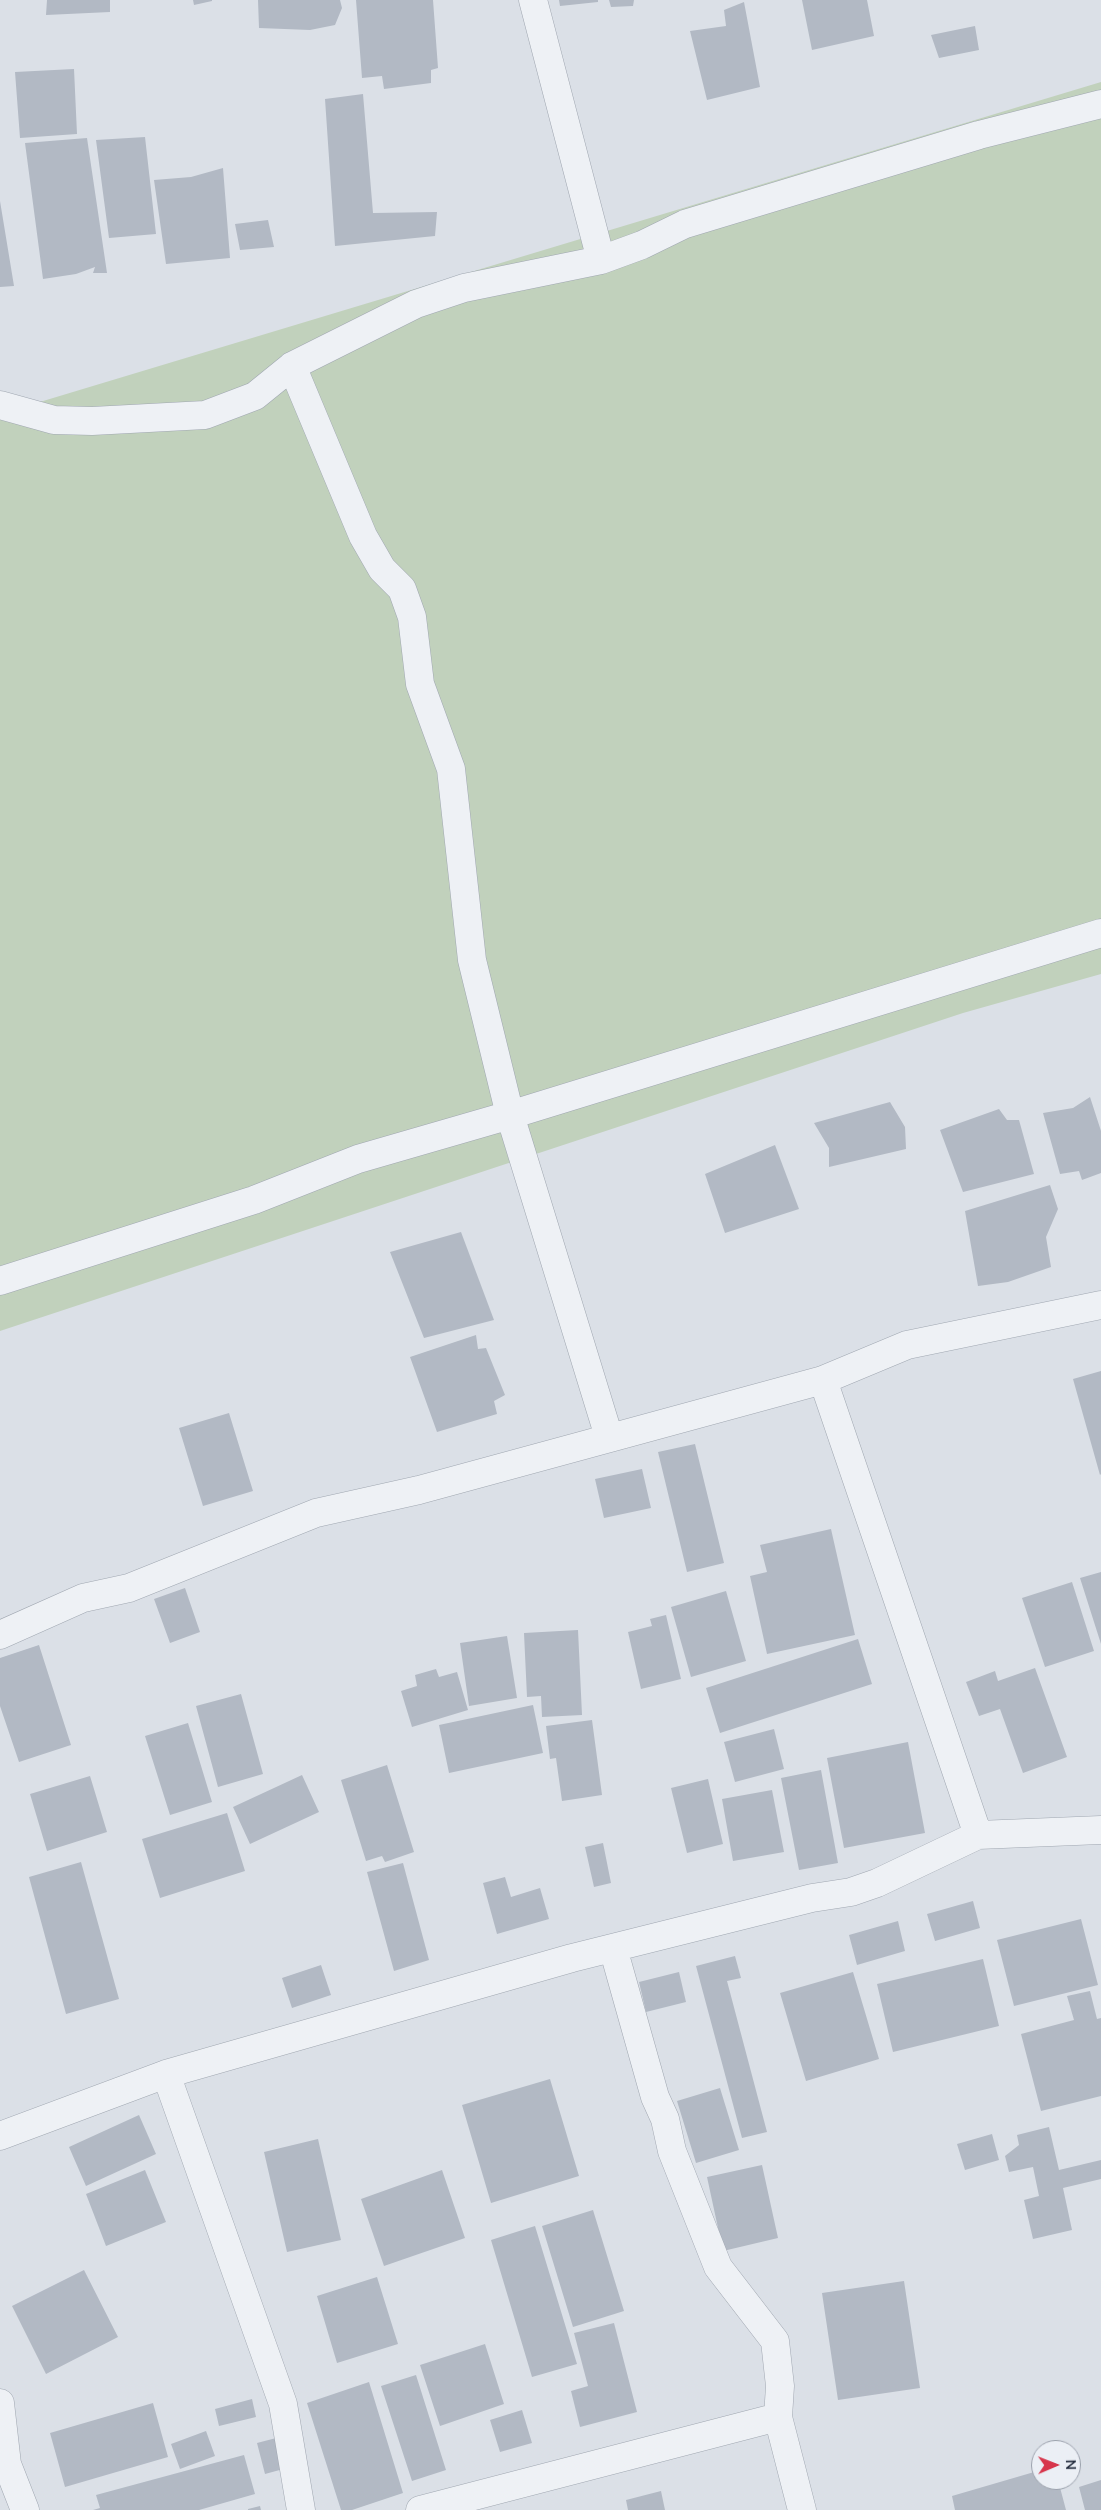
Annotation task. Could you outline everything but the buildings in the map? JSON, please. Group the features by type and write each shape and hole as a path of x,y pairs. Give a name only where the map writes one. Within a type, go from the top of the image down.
{"street":[{"path":"533,0 602,260"},
{"path":"0,405 54,420 92,421 205,415 256,396 292,366 416,304 464,288 602,260 642,245 685,224 979,135 1101,104"},
{"path":"292,366 363,536 382,569 402,589 412,617 420,684 451,769 472,960 510,1115 609,1437"},
{"path":"0,1281 254,1200 358,1159 510,1115 1101,933"},
{"path":"0,1635 83,1598 129,1588 316,1513 419,1490 823,1380 907,1345 1101,1306"},
{"path":"823,1380 978,1836"},
{"path":"0,2136 166,2074 613,1948 812,1898 851,1892 877,1883 978,1836 1101,1830"},
{"path":"613,1948 654,2096 665,2119 672,2151 718,2267 775,2341 780,2386 778,2417 802,2510"},
{"path":"166,2074 283,2404 301,2510"},
{"path":"0,2403 4,2467 25,2510"},
{"path":"420,2510 778,2417"}],"green space":[{"path":"1101,82 1101,974 963,1013 0,1331 0,414"}]}
